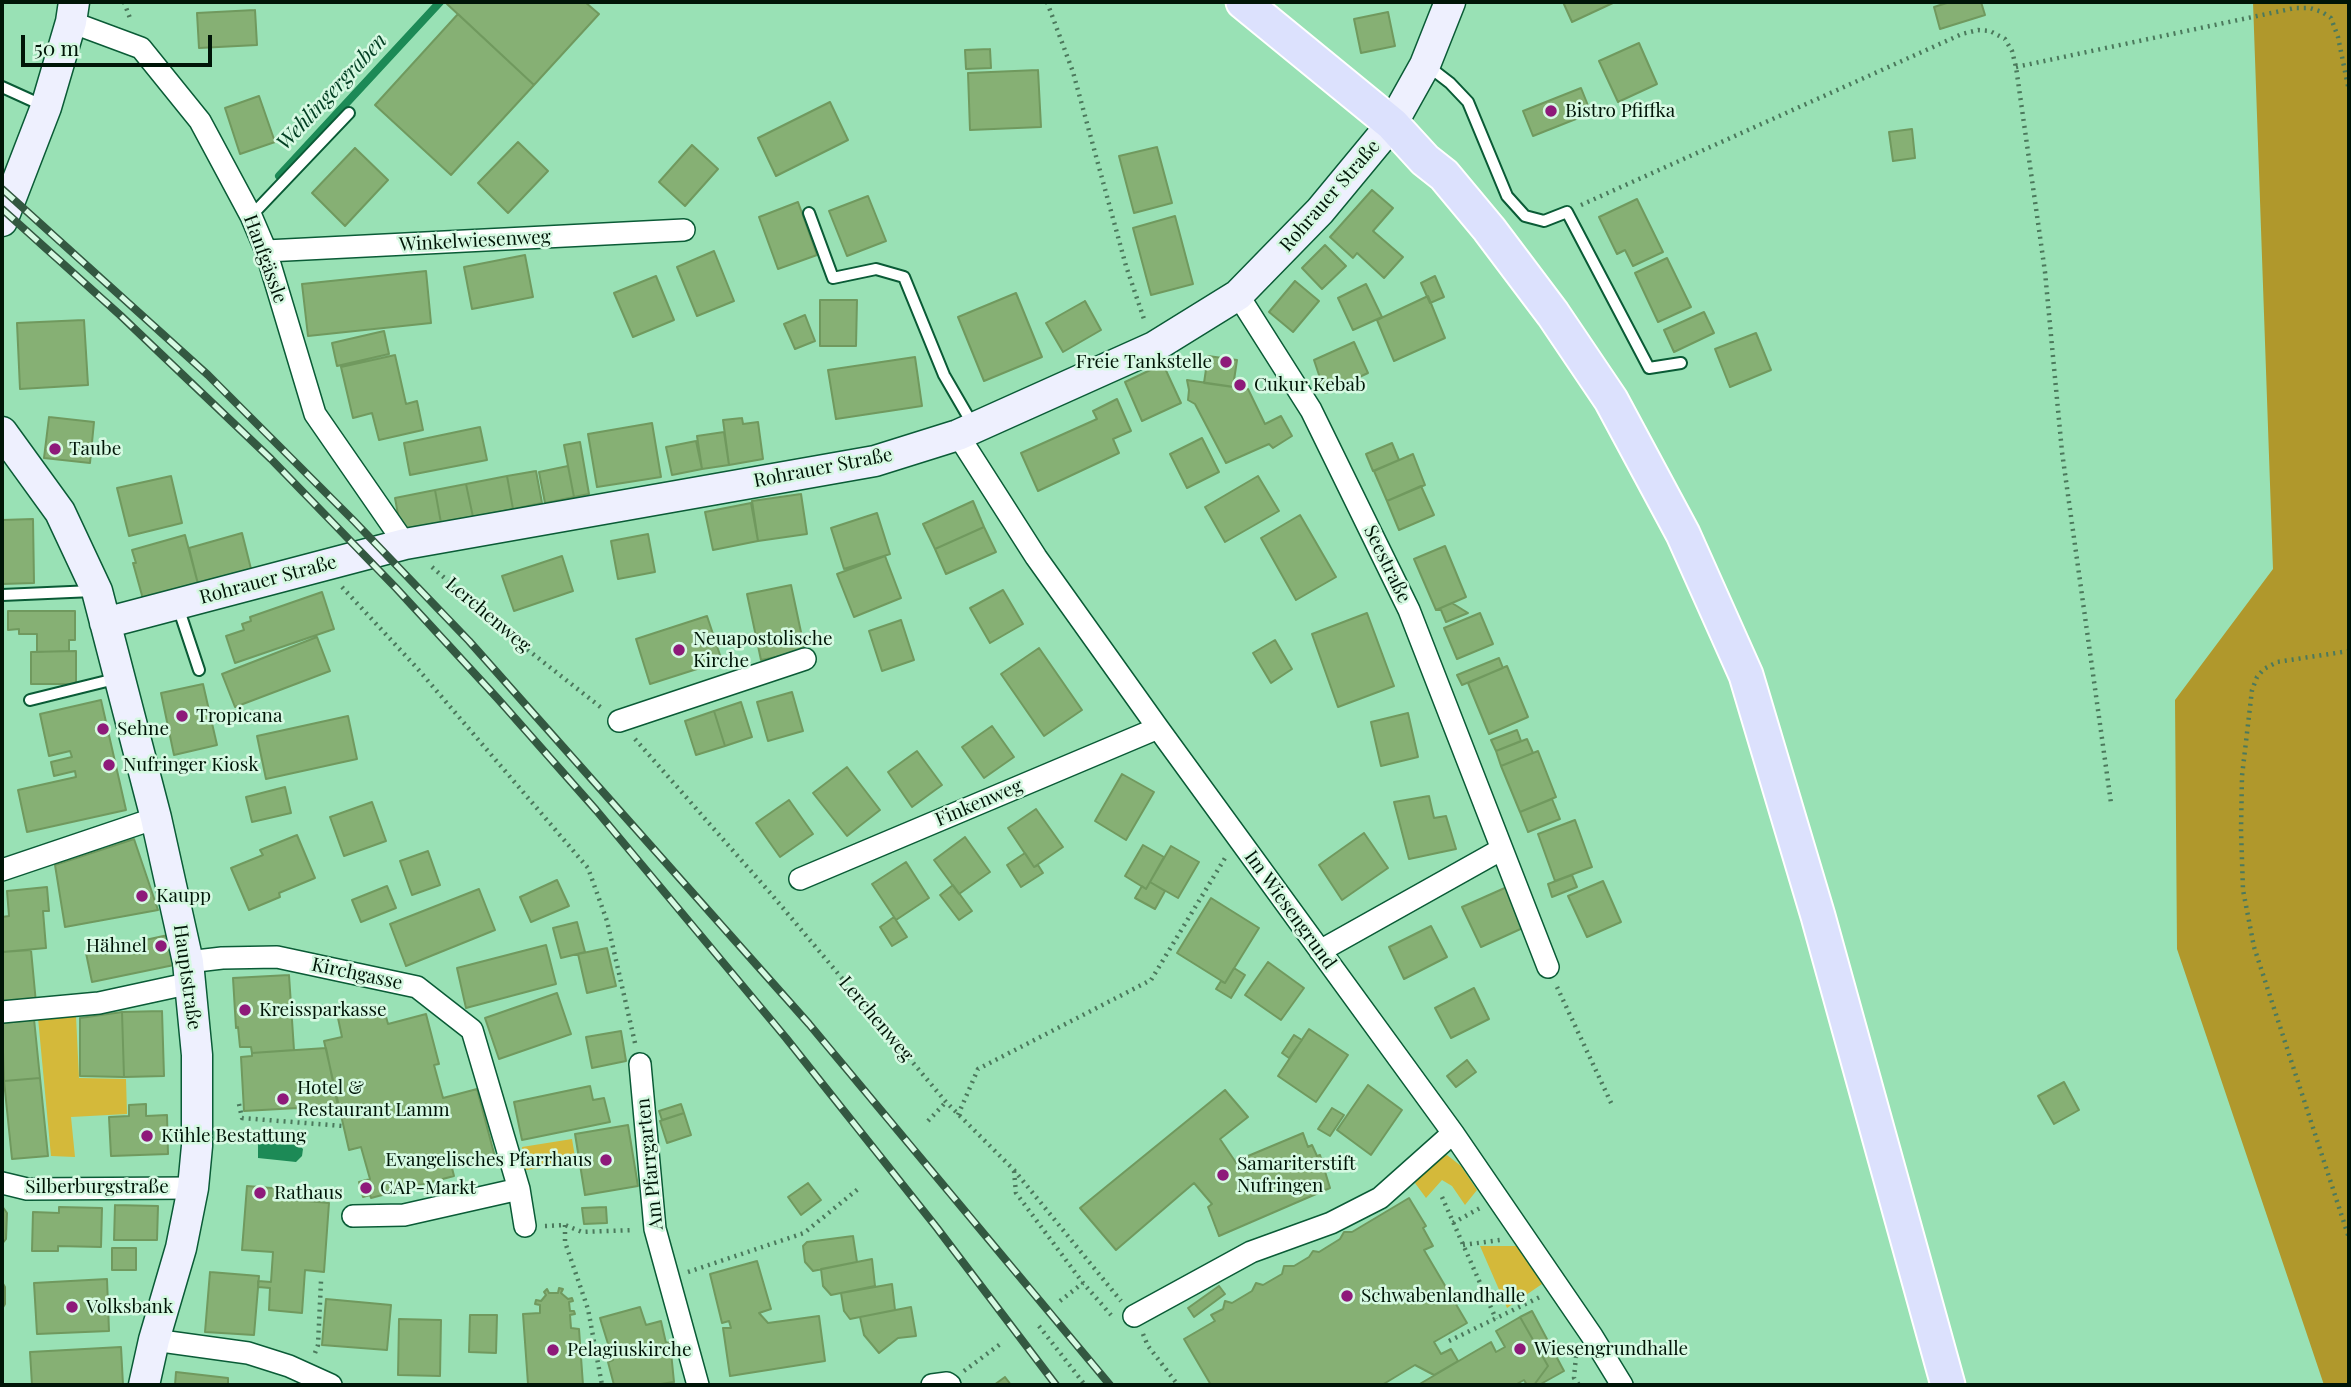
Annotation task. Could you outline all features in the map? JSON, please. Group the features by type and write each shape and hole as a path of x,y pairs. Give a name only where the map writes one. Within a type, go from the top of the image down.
{"main road":[{"path":"1243,2 1392,124 1425,160 1444,175 1489,229 1611,400 1684,534 1746,675 1821,929 1948,1385"}],"street":[{"name":"Rohrauer Straße","path":"105,622 322,565 414,552 875,461 966,431 1154,347 1238,295 1320,212 1392,124 1425,65 1450,2"},
{"path":"2,221 46,107 73,12"},
{"name":"Hanfgässle","path":"73,12 141,48 200,121 251,216 266,251 315,414 414,552"},
{"name":"Winkelwiesenweg","path":"266,251 684,230"},
{"name":"Seestraße","path":"1238,295 1311,410 1409,610 1548,967"},
{"name":"Im Wiesengrund","path":"966,431 1037,557 1157,727 1453,1133 1622,1385"},
{"name":"Hauptstraße","path":"2,432 60,512 97,591 156,818 189,973 197,1055 197,1146 193,1188 181,1248 144,1385"},
{"path":"619,721 805,659"},
{"name":"Finkenweg","path":"800,879 1157,727"},
{"path":"2,870 156,818"},
{"path":"1320,951 1502,849"},
{"name":"Kirchgasse","path":"2,1012 99,1003 189,973 222,958 276,957 417,987 472,1030 519,1189 525,1226"},
{"name":"Am Pfarrgarten","path":"640,1064 655,1229 698,1385"},
{"path":"1134,1316 1251,1252 1331,1223 1380,1198 1453,1133"},
{"name":"Silberburgstraße","path":"2,1183 27,1189 193,1188"},
{"path":"353,1216 404,1215 519,1189"},
{"path":"154,1340 248,1353 309,1374 331,1385"}],"lane":[{"path":"1425,65 1450,83 1468,103 1507,196 1525,216 1544,221 1567,212 1649,369 1681,363"},
{"path":"2,87 46,107"},
{"path":"251,216 349,113"},
{"path":"809,213 834,278 876,270 904,277 966,431"},
{"path":"2,595 97,591"},
{"path":"177,604 199,670"},
{"path":"30,700 119,678"}],"path":[{"path":"1048,2 1073,72 1126,266 1154,347"},
{"path":"2016,67 2295,8 2309,8 2331,18 2338,37 2349,91"},
{"path":"1567,212 1962,34 1978,30 1990,31 2004,39 2012,51 2016,67 2045,272 2062,452 2110,803"},
{"name":"Lerchenweg","path":"414,552 514,639 619,721 772,895 946,1102 1014,1170 1134,1316"},
{"path":"322,565 417,668 588,868 607,921 640,1064"},
{"path":"2349,651 2277,662 2264,669 2257,677 2252,690 2242,776 2241,816 2243,890 2254,947 2349,1238"},
{"path":"958,1115 978,1069 1151,979 1238,838"},
{"path":"1548,967 1613,1107"},
{"path":"928,1121 946,1102"},
{"path":"239,1104 242,1118 343,1126"},
{"path":"1014,1170 1016,1193 1083,1283 1060,1301"},
{"path":"670,1278 804,1233 858,1189"},
{"path":"1442,1198 1496,1319"},
{"path":"525,1226 565,1225 582,1232 655,1229"},
{"path":"565,1225 565,1242 588,1309 602,1385"},
{"path":"1463,1245 1524,1237"},
{"path":"309,1374 318,1345 321,1280 324,1279"},
{"path":"1449,1341 1559,1288"},
{"path":"1039,1326 1085,1385"},
{"path":"943,1385 1003,1342"},
{"path":"1148,1346 1178,1385"}],"shaded area":[{"path":"2253,2 2349,2 2349,1385 2324,1385 2177,949 2175,700 2273,569"},
{"path":"76,1016 79,1078 126,1079 127,1114 71,1117 75,1157 51,1156 38,1018"},
{"path":"572,1139 576,1163 526,1170 522,1147"},
{"path":"258,1142 298,1144 303,1149 302,1156 296,1162 258,1158"},
{"path":"1447,1155 1461,1166 1477,1190 1465,1205 1452,1186 1442,1180 1426,1198 1415,1183 1437,1159"},
{"path":"1480,1246 1520,1246 1545,1282 1507,1308"}],"building":[{"path":"585,2 599,14 534,85 447,4"},
{"path":"1563,2 1615,2 1572,22"},
{"path":"1950,2 1981,2 1985,15 1940,29 1934,7"},
{"path":"255,10 257,45 199,48 197,13"},
{"path":"1388,12 1395,46 1361,53 1354,19"},
{"path":"458,14 534,85 451,175 375,105"},
{"path":"1639,43 1657,84 1618,102 1599,61"},
{"path":"990,49 991,68 966,69 965,50"},
{"path":"1038,70 1041,127 970,130 968,73"},
{"path":"1581,88 1591,113 1533,136 1523,111"},
{"path":"259,96 275,142 240,154 225,108"},
{"path":"830,102 848,140 776,176 758,138"},
{"path":"1912,129 1915,158 1893,161 1889,132"},
{"path":"518,142 548,171 508,213 478,183"},
{"path":"692,145 718,169 685,206 659,182"},
{"path":"1157,147 1172,203 1134,213 1119,156"},
{"path":"355,148 388,180 345,226 312,193"},
{"path":"1372,190 1393,208 1373,231 1403,257 1384,278 1357,253 1353,258 1330,237"},
{"path":"868,196 886,241 847,256 829,211"},
{"path":"1637,199 1663,252 1633,266 1625,250 1617,254 1599,217"},
{"path":"798,202 817,255 778,269 759,217"},
{"path":"1175,216 1193,284 1151,295 1133,228"},
{"path":"1325,245 1346,266 1322,289 1302,268"},
{"path":"714,251 734,301 697,316 677,267"},
{"path":"525,255 533,297 472,309 464,267"},
{"path":"1667,258 1691,307 1658,322 1635,273"},
{"path":"426,271 431,323 308,336 302,284"},
{"path":"656,276 674,320 633,337 614,293"},
{"path":"1435,276 1444,297 1430,303 1421,283"},
{"path":"1295,281 1319,301 1293,332 1269,312"},
{"path":"1366,284 1382,317 1353,330 1338,298"},
{"path":"1016,293 1042,357 984,381 958,317"},
{"path":"1428,296 1445,338 1394,361 1377,320"},
{"path":"820,300 857,300 856,346 820,346"},
{"path":"1085,301 1101,330 1063,352 1046,323"},
{"path":"1704,312 1714,333 1674,352 1664,330"},
{"path":"805,315 815,341 795,349 784,324"},
{"path":"84,320 88,385 20,389 17,323"},
{"path":"384,331 389,354 337,366 332,343"},
{"path":"1756,333 1771,370 1730,387 1715,349"},
{"path":"1354,342 1368,373 1325,393 1314,360"},
{"path":"395,355 406,404 417,401 423,430 379,440 372,413 353,418 341,367"},
{"path":"1208,356 1237,360 1233,387 1204,383"},
{"path":"915,357 922,406 836,419 828,370"},
{"path":"1163,364 1181,403 1142,421 1125,382"},
{"path":"1187,380 1248,389 1265,424 1281,416 1292,436 1273,448 1269,444 1226,463 1195,404 1188,400"},
{"path":"1117,399 1131,431 1113,439 1119,453 1038,491 1021,453 1097,419 1093,411"},
{"path":"49,417 94,422 90,463 44,458"},
{"path":"742,418 743,424 758,422 763,459 729,465 723,420"},
{"path":"652,423 661,477 597,487 588,434"},
{"path":"480,427 487,460 410,475 404,443"},
{"path":"724,432 729,465 702,469 697,436"},
{"path":"1202,438 1219,472 1187,488 1170,454"},
{"path":"696,441 702,469 672,475 666,447"},
{"path":"580,442 589,494 574,497 564,445"},
{"path":"1392,443 1399,460 1373,471 1366,454"},
{"path":"1413,454 1425,485 1387,501 1374,471"},
{"path":"568,466 574,497 545,503 539,472"},
{"path":"536,471 542,503 513,509 507,476"},
{"path":"171,476 182,523 129,536 117,488"},
{"path":"507,476 513,509 473,517 466,484"},
{"path":"1258,476 1279,511 1225,542 1205,507"},
{"path":"466,484 473,517 441,523 435,490"},
{"path":"1421,486 1434,515 1399,530 1387,501"},
{"path":"435,490 441,523 401,531 395,498"},
{"path":"801,494 807,534 758,541 752,501"},
{"path":"973,501 984,527 935,549 923,524"},
{"path":"751,503 758,541 713,550 705,512"},
{"path":"877,513 890,554 844,569 831,528"},
{"path":"1300,515 1336,577 1296,600 1261,538"},
{"path":"33,519 34,583 2,584 2,520"},
{"path":"984,527 996,552 946,574 935,549"},
{"path":"242,533 251,569 198,584 189,548"},
{"path":"648,534 655,572 618,579 611,541"},
{"path":"185,535 198,584 143,599 132,550"},
{"path":"1445,546 1466,597 1436,610 1414,559"},
{"path":"562,556 573,591 514,611 502,576"},
{"path":"885,556 901,598 854,617 837,574"},
{"path":"791,585 805,651 761,660 747,594"},
{"path":"1003,590 1023,624 990,643 970,608"},
{"path":"322,592 334,629 235,663 226,636 244,630 242,624 251,621 250,617"},
{"path":"1452,603 1468,613 1446,622 1441,610 1436,610"},
{"path":"8,611 75,611 75,640 69,640 69,651 37,652 37,634 19,634 19,629 8,630"},
{"path":"1367,613 1394,686 1338,707 1312,634"},
{"path":"1480,613 1493,644 1457,659 1444,628"},
{"name":"Neuapostolische Kirche","path":"707,616 722,661 650,684 636,639"},
{"path":"901,620 914,660 882,671 869,631"},
{"path":"317,637 330,671 235,707 222,674"},
{"path":"1275,640 1292,669 1271,683 1253,653"},
{"path":"1039,648 1082,710 1044,736 1001,674"},
{"path":"76,651 76,684 31,684 31,652"},
{"path":"1499,658 1503,668 1462,685 1457,675"},
{"path":"1507,666 1528,717 1489,734 1468,683"},
{"path":"203,684 217,745 174,755 161,693"},
{"path":"792,692 803,731 768,741 757,702"},
{"path":"101,700 126,810 27,832 18,790 76,777 75,771 54,776 51,762 72,757 70,751 49,756 40,714"},
{"path":"741,702 752,737 725,746 714,711"},
{"path":"714,711 725,746 696,755 685,721"},
{"path":"1408,713 1418,757 1381,766 1371,722"},
{"path":"348,716 357,759 266,779 257,736"},
{"path":"992,726 1014,757 984,778 962,747"},
{"path":"1517,730 1521,741 1496,751 1491,740"},
{"path":"1527,739 1533,753 1501,766 1496,751"},
{"path":"917,751 942,785 912,807 888,772"},
{"path":"1538,751 1556,797 1520,812 1501,766"},
{"path":"847,767 880,810 847,836 813,793"},
{"path":"1122,774 1154,792 1126,840 1095,821"},
{"path":"285,787 291,813 252,822 246,797"},
{"path":"1429,796 1434,818 1446,816 1456,849 1409,859 1394,802"},
{"path":"1552,799 1560,819 1528,832 1520,812"},
{"path":"789,800 813,834 780,857 756,823"},
{"path":"372,802 386,841 344,856 330,817"},
{"path":"1036,809 1063,847 1034,867 1008,828"},
{"path":"1575,820 1592,867 1555,881 1538,834"},
{"path":"1364,833 1388,868 1342,900 1319,865"},
{"path":"297,835 315,878 279,893 280,897 249,910 231,868 263,855 260,850"},
{"path":"965,837 990,872 959,894 934,860"},
{"path":"134,839 158,910 65,927 55,865"},
{"path":"1143,845 1164,857 1146,889 1125,876"},
{"path":"1171,846 1199,862 1178,898 1150,882"},
{"path":"428,851 440,885 412,895 400,861"},
{"path":"1025,853 1034,867 1038,865 1043,873 1021,887 1007,865"},
{"path":"906,862 929,898 896,920 872,884"},
{"path":"1572,875 1577,887 1552,897 1548,884"},
{"path":"557,880 569,906 531,922 520,897"},
{"path":"1603,881 1621,922 1587,937 1568,896"},
{"path":"1150,882 1165,891 1155,909 1135,898 1142,886 1146,889"},
{"path":"953,885 972,911 959,920 940,895"},
{"path":"387,886 396,908 361,922 352,900"},
{"path":"47,887 49,911 43,911 46,948 2,952 2,917 9,916 7,891"},
{"path":"1507,887 1525,927 1481,947 1462,907"},
{"path":"479,889 495,930 406,966 390,924"},
{"path":"1211,898 1259,928 1225,983 1177,953"},
{"path":"894,917 907,937 892,946 880,927"},
{"path":"577,922 585,952 561,958 553,928"},
{"path":"1431,926 1447,957 1404,979 1389,947"},
{"path":"168,935 174,965 92,982 86,953"},
{"path":"546,945 556,984 466,1008 457,968"},
{"path":"607,948 616,986 587,993 578,954"},
{"path":"31,950 36,1003 2,1006 2,952"},
{"path":"1268,962 1304,988 1281,1020 1245,995"},
{"path":"1234,968 1245,975 1231,998 1216,989 1221,981 1225,983"},
{"path":"289,975 294,1050 252,1053 251,1047 240,1047 233,978"},
{"path":"1474,988 1489,1019 1451,1038 1435,1008"},
{"path":"557,993 571,1034 499,1059 485,1018"},
{"path":"383,1006 388,1024 426,1014 439,1064 434,1065 443,1098 477,1089 495,1157 452,1168 454,1176 371,1198 370,1195 363,1197 359,1182 370,1179 361,1147 349,1150 324,1041 342,1037 338,1018"},
{"path":"162,1011 164,1076 124,1077 122,1012"},
{"path":"122,1012 124,1077 80,1076 80,1018"},
{"path":"34,1019 40,1078 4,1081 2,1023"},
{"path":"1309,1029 1348,1055 1316,1102 1278,1076"},
{"path":"621,1031 626,1061 592,1068 586,1037"},
{"path":"1294,1035 1302,1040 1289,1058 1282,1053"},
{"path":"326,1048 339,1111 298,1113 298,1108 244,1111 241,1057 252,1056 252,1053"},
{"path":"1467,1060 1476,1072 1456,1087 1447,1076"},
{"path":"40,1078 48,1156 12,1159 4,1081"},
{"path":"2064,1082 2079,1110 2054,1124 2038,1096"},
{"path":"1368,1085 1402,1110 1371,1155 1337,1130"},
{"path":"590,1086 593,1100 604,1098 610,1122 522,1140 514,1102"},
{"name":"Samariterstift Nufringen","path":"1225,1090 1248,1117 1220,1139 1239,1167 1249,1162 1248,1156 1303,1133 1308,1147 1312,1145 1317,1156 1320,1155 1330,1188 1219,1236 1208,1207 1212,1204 1194,1183 1116,1250 1080,1208"},
{"path":"146,1104 146,1116 167,1115 168,1154 111,1156 109,1117 129,1116 129,1105"},
{"path":"681,1104 684,1113 662,1120 659,1111"},
{"path":"1332,1108 1344,1115 1330,1136 1318,1129"},
{"path":"684,1113 691,1135 667,1143 660,1121"},
{"name":"Evangelisches Pfarrhaus","path":"628,1125 638,1186 585,1195 575,1134"},
{"path":"808,1183 821,1200 801,1215 788,1197"},
{"name":"Rathaus","path":"247,1186 296,1190 296,1200 329,1203 324,1272 305,1270 302,1313 269,1310 270,1288 258,1287 258,1281 271,1282 273,1252 242,1250"},
{"name":"Schwabenlandhalle","path":"1409,1198 1426,1226 1423,1228 1433,1246 1424,1250 1467,1323 1434,1342 1441,1354 1451,1349 1458,1361 1434,1375 1415,1365 1382,1385 1211,1385 1184,1339 1215,1321 1211,1315 1223,1309 1225,1301 1232,1303 1252,1291 1256,1283 1263,1285 1282,1274 1284,1266 1294,1266 1309,1257 1313,1251 1319,1252 1340,1239 1344,1232 1352,1232"},
{"path":"115,1205 158,1206 157,1240 114,1240"},
{"path":"2,1206 7,1213 6,1239 2,1244"},
{"path":"59,1207 102,1208 101,1247 58,1246 58,1251 32,1251 33,1212 59,1213"},
{"path":"606,1207 607,1223 584,1224 582,1208"},
{"path":"853,1236 857,1262 813,1271 805,1262 803,1246 807,1242"},
{"path":"112,1248 136,1248 136,1270 112,1270"},
{"path":"872,1259 875,1286 831,1295 823,1286 821,1269"},
{"path":"757,1261 771,1309 759,1313 768,1323 819,1316 825,1361 730,1376 723,1328 731,1328 729,1321 722,1323 710,1274"},
{"path":"210,1272 259,1276 254,1335 205,1332"},
{"name":"Volksbank","path":"107,1279 109,1331 37,1334 34,1283"},
{"path":"2,1282 5,1287 5,1304 2,1309"},
{"path":"892,1284 895,1310 850,1319 844,1311 841,1293"},
{"path":"1219,1286 1225,1294 1194,1317 1188,1308"},
{"name":"Pelagiuskirche","path":"559,1288 563,1289 561,1293 573,1301 569,1302 570,1311 575,1314 570,1315 571,1328 579,1329 583,1385 528,1384 523,1314 540,1313 540,1305 535,1304 536,1300 541,1301 547,1289 549,1293 558,1293"},
{"path":"326,1299 391,1305 387,1350 322,1345"},
{"path":"640,1307 646,1325 661,1321 666,1343 670,1342 674,1382 614,1385 608,1362 613,1360 600,1318"},
{"path":"911,1307 916,1336 898,1338 879,1353 864,1335 860,1317"},
{"path":"1532,1311 1564,1371 1539,1385 1534,1385 1548,1366 1520,1317"},
{"path":"470,1315 497,1315 496,1353 469,1352"},
{"name":"Wiesengrundhalle","path":"1520,1317 1548,1366 1534,1385 1527,1385 1524,1380 1515,1385 1418,1385 1491,1342 1496,1352 1505,1347 1496,1331"},
{"path":"399,1319 441,1320 440,1376 398,1375"},
{"path":"121,1347 123,1385 32,1385 30,1352"},
{"path":"176,1372 228,1378 228,1385 175,1385"},
{"path":"1005,1377 1011,1385 994,1385"}],"waterway":[{"name":"Wehlingergraben","path":"279,176 440,2"}],"railway":[{"path":"2,189 208,375 469,641 809,1024 1110,1385"},
{"path":"2,209 120,315 271,459 396,588 498,699 596,810 786,1038 937,1228 1056,1385"}],"place":[{"name":"Bistro Pfiffka","path":"1551,111"},
{"name":"Freie Tankstelle","path":"1226,362"},
{"name":"Cukur Kebab","path":"1240,385"},
{"name":"Taube","path":"55,449"},
{"name":"Neuapostolische Kirche","path":"679,650"},
{"name":"Tropicana","path":"182,716"},
{"name":"Sehne","path":"103,729"},
{"name":"Nufringer Kiosk","path":"109,765"},
{"name":"Kaupp","path":"142,896"},
{"name":"Hähnel","path":"161,946"},
{"name":"Kreissparkasse","path":"245,1010"},
{"name":"Hotel & Restaurant Lamm","path":"283,1099"},
{"name":"Kühle Bestattung","path":"147,1136"},
{"name":"Evangelisches Pfarrhaus","path":"606,1160"},
{"name":"Samariterstift Nufringen","path":"1223,1175"},
{"name":"CAP-Markt","path":"366,1188"},
{"name":"Rathaus","path":"260,1193"},
{"name":"Schwabenlandhalle","path":"1347,1296"},
{"name":"Volksbank","path":"72,1307"},
{"name":"Wiesengrundhalle","path":"1520,1349"},
{"name":"Pelagiuskirche","path":"553,1350"}]}
